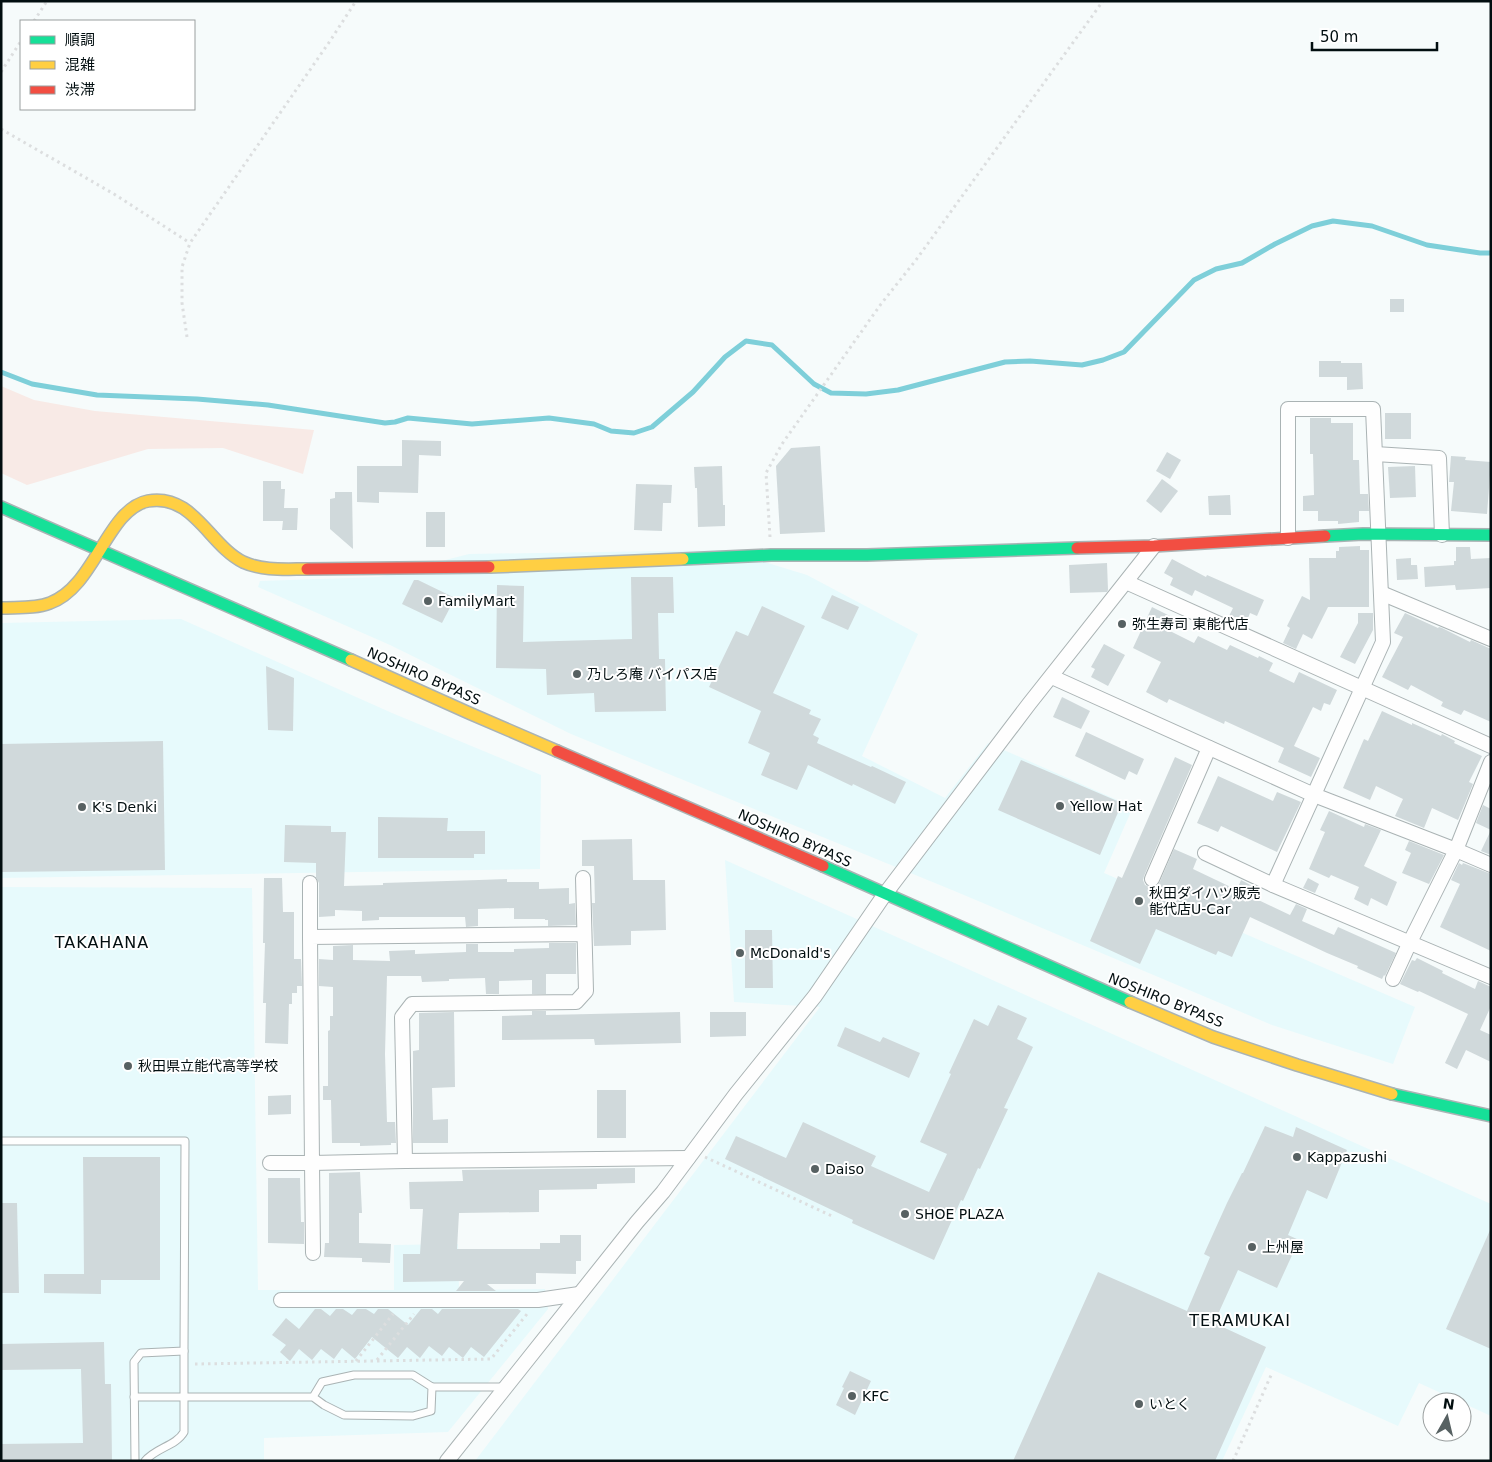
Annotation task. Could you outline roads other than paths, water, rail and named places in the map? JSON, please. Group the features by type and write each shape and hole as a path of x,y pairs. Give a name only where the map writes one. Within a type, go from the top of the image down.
{"main road":[{"path":"1,608 38,606 60,599 78,582 121,517 141,503 156,500 178,505 188,511 233,556 257,568 274,569 472,568 771,555 867,555 1154,546 1379,534 1491,535"},
{"name":"NOSHIRO BYPASS","path":"1,507 469,713 731,825 1108,993 1213,1037 1389,1092 1491,1116"}],"street":[{"path":"1273,885 1383,642 1373,410 1288,409 1288,538"},
{"path":"1375,454 1439,458 1442,535"},
{"path":"447,1461 579,1294 694,1156 736,1094 815,996 885,894 1154,546"},
{"path":"1126,582 1491,746"},
{"path":"1381,593 1491,639"},
{"path":"1052,677 1314,795 1491,865"},
{"path":"1152,879 1209,748"},
{"path":"1393,979 1456,850 1491,762"},
{"path":"1205,853 1273,885 1491,977"},
{"path":"405,1161 402,1017 412,1004 576,1002 586,990 582,878"},
{"path":"310,883 313,1253"},
{"path":"310,937 584,934"},
{"path":"270,1163 694,1156"},
{"path":"281,1300 538,1300 579,1294"}],"lane":[{"path":"1,1141 186,1141 184,1432 181,1437 149,1456 145,1461"},
{"path":"134,1461 134,1362 141,1353 184,1352"},
{"path":"313,1397 322,1382 354,1375 413,1375 432,1387 505,1386"},
{"path":"134,1398 313,1397 344,1415 413,1416 431,1411 432,1387"}],"waterway":[{"path":"1,372 32,384 97,395 197,399 268,405 385,423 408,418 472,424 549,418 594,424 611,431 634,433 652,427 693,392 725,357 746,341 772,345 814,384 831,393 866,394 898,390 1005,362 1030,361 1082,365 1103,360 1124,352 1194,280 1216,269 1242,263 1312,226 1333,221 1372,226 1427,245 1491,253"}],"place":[{"name":"FamilyMart","path":"428,601"},
{"name":"弥生寿司 東能代店","path":"1122,624"},
{"name":"乃しろ庵 バイパス店","path":"577,674"},
{"name":"Yellow Hat","path":"1060,806"},
{"name":"K's Denki","path":"82,807"},
{"name":"秋田ダイハツ販売 能代店U-Car","path":"1139,901"},
{"name":"McDonald's","path":"740,953"},
{"name":"秋田県立能代高等学校","path":"128,1066"},
{"name":"Kappazushi","path":"1297,1157"},
{"name":"Daiso","path":"815,1169"},
{"name":"SHOE PLAZA","path":"905,1214"},
{"name":"上州屋","path":"1252,1247"},
{"name":"KFC","path":"852,1396"},
{"name":"いとく","path":"1139,1404"}],"district":[{"name":"TAKAHANA","path":"102,942"},
{"name":"TERAMUKAI","path":"1240,1320"}]}
